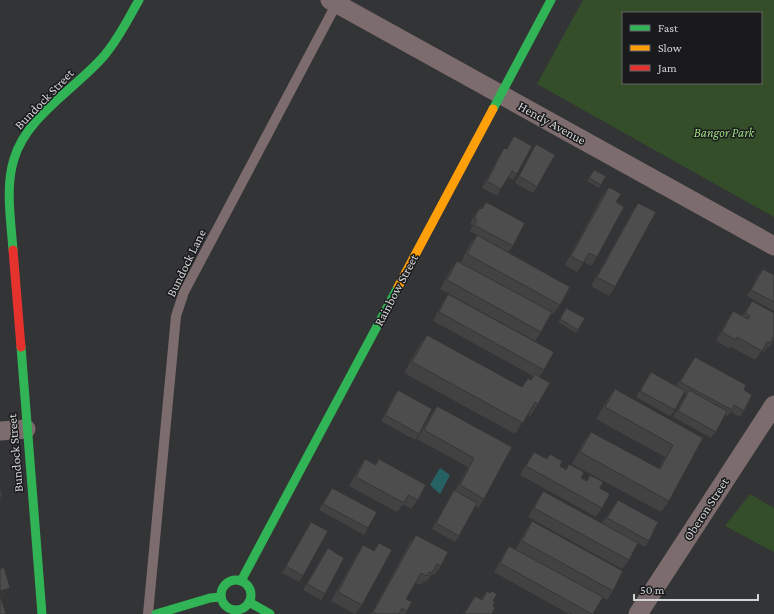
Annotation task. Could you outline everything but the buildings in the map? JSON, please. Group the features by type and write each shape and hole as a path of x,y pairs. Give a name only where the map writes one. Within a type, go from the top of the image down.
{"street":[{"name":"Bundock Street","path":"42,614 26,429 10,209 10,173 14,156 28,131 103,57 122,31 139,0"},
{"name":"Rainbow Street","path":"241,581 551,0"},
{"name":"Hendy Avenue","path":"334,1 774,246"},
{"name":"Oberon Street","path":"638,614 774,405"},
{"path":"0,431 26,429"},
{"path":"231,581 241,581 250,589 249,602 242,608 233,610 225,605 221,596 223,587 226,583 231,581"},
{"path":"156,613 221,596"},
{"path":"249,602 270,614"},
{"path":"156,613 183,614"}],"lane":[{"name":"Bundock Lane","path":"156,613 176,316 184,292 334,1"}],"green space":[{"name":"Bangor Park","path":"583,0 774,0 774,217 537,84"},
{"path":"750,494 774,508 774,552 725,526"}],"water":[{"path":"440,468 450,475 440,494 430,485"}],"traffic: fast":[{"path":"13,250 9,192 11,170 20,144 40,116 92,69 103,57 118,37 139,0"},
{"path":"493,109 551,0"},
{"path":"241,581 398,287"},
{"path":"21,347 42,614"},
{"path":"236,580 242,581 250,589 251,595 250,601 242,609 236,610 230,609 222,601 221,595 222,589 230,581 236,580"},
{"path":"156,614 210,598 221,597"},
{"path":"249,602 270,614"}],"traffic: slow":[{"path":"398,287 493,109"}],"traffic: jam":[{"path":"13,250 21,347"}]}
